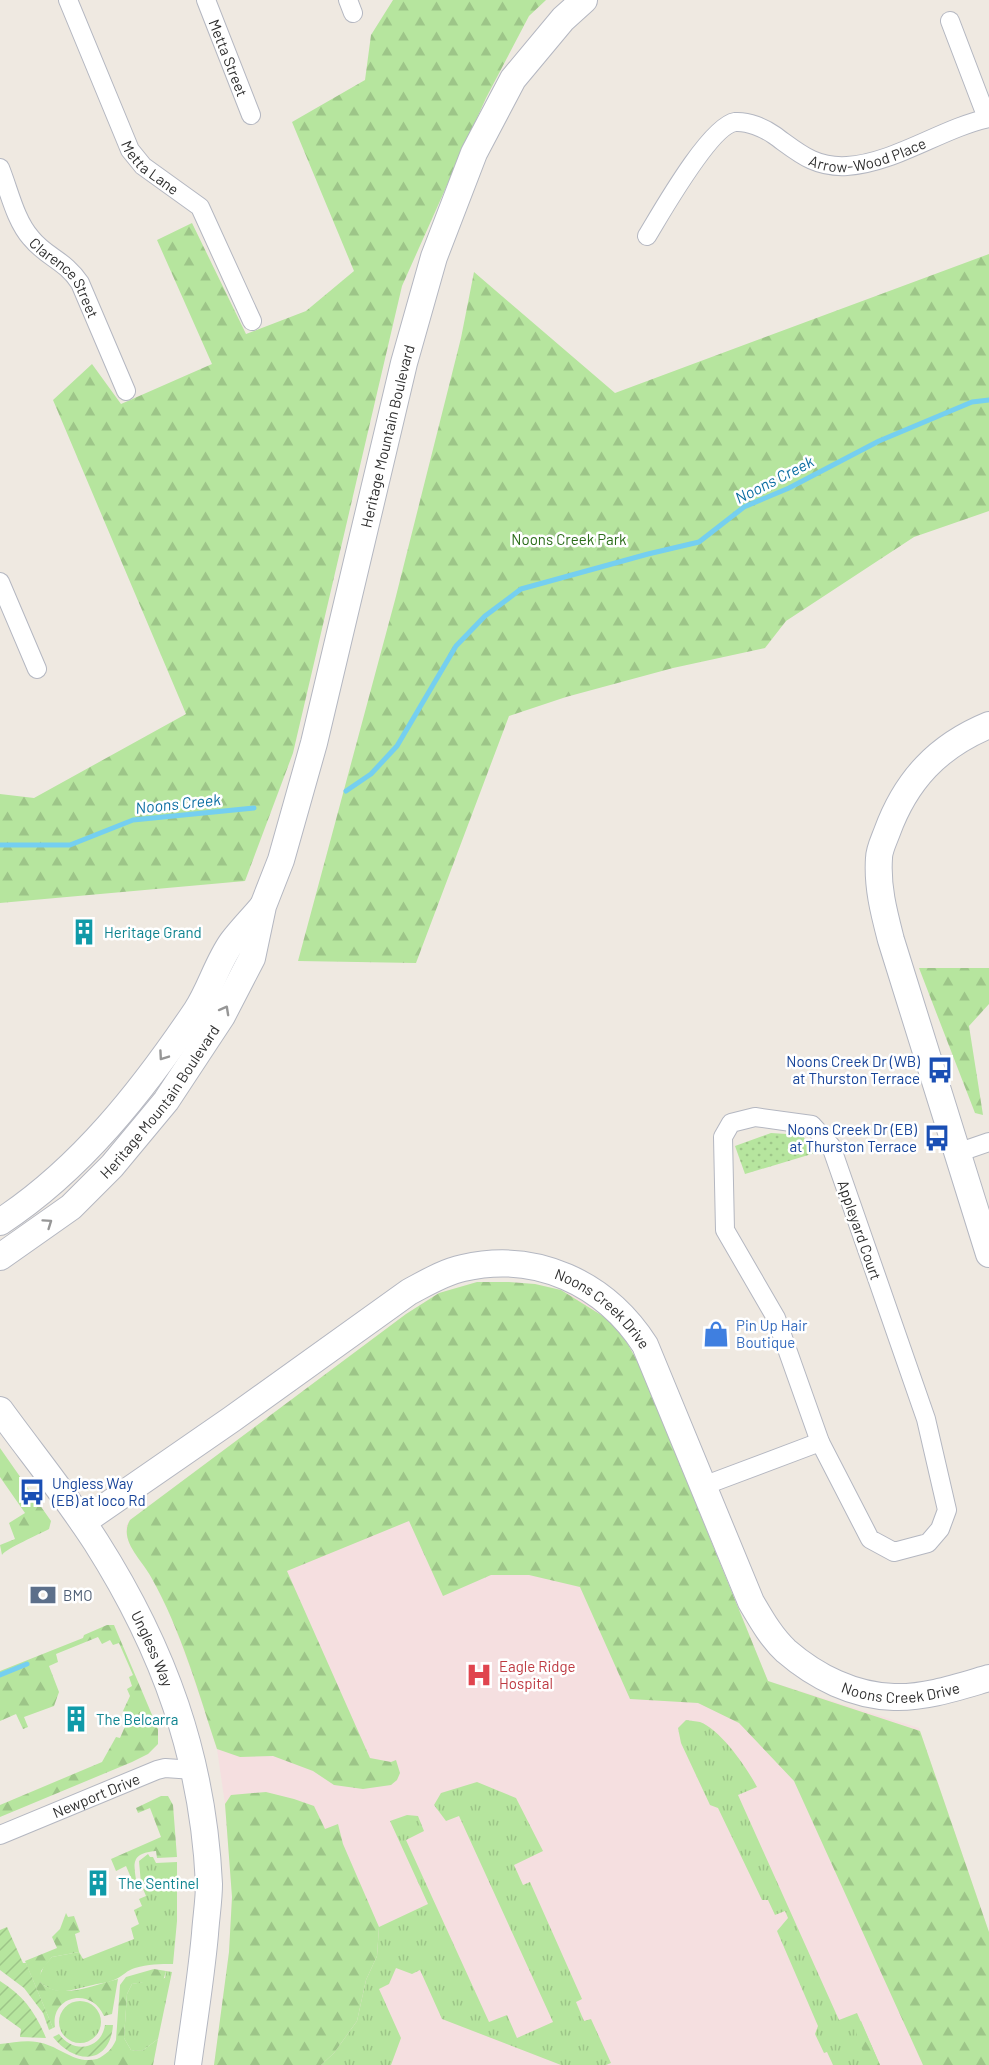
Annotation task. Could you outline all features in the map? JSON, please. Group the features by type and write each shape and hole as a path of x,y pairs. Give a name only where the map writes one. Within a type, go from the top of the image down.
{"street":[{"name":"Metta Lane","path":"68,0 130,150 143,166 200,207 252,321"},
{"name":"Metta Street","path":"206,0 251,115"},
{"name":"Heritage Mountain Boulevard","path":"0,1257 71,1207 112,1166 166,1101 222,1016 252,958 263,906 280,860 314,743 404,363 434,257 474,153 513,79 563,19 584,0"},
{"path":"950,21 988,118"},
{"name":"Arrow-Wood Place","path":"647,236 678,184 723,128 735,122 753,116 798,154 827,166 846,166 863,164 881,158 988,118"},
{"name":"Clarence Street","path":"0,168 22,225 29,237 39,247 71,269 80,283 126,391"},
{"path":"0,582 37,669"},
{"path":"989,725 943,750 925,767 906,793 890,824 879,856 880,896 891,940 989,1254"},
{"name":"Heritage Mountain Boulevard","path":"0,1222 24,1206 55,1180 104,1132 153,1072 191,1018 231,943 263,906"},
{"name":"Appleyard Court","path":"755,1117 812,1125 831,1146 926,1419 948,1510 940,1529 928,1543 894,1552 870,1539 820,1442 776,1318 725,1230 723,1137 731,1123 755,1117"},
{"path":"957,1153 989,1142"},
{"name":"Noons Creek Drive","path":"83,1522 409,1292 461,1268 501,1263 534,1267 573,1279 620,1311 633,1327 654,1363 751,1602 768,1630 785,1650 811,1670 840,1686 894,1697 948,1690 988,1678"},
{"name":"Ungless Way","path":"0,1410 83,1522 134,1607 154,1648 182,1719 201,1798 209,1886 200,1983 188,2065"},
{"path":"703,1486 820,1442"},
{"name":"Newport Drive","path":"0,1834 157,1770 165,1768 194,1770"}],"shaded area":[{"name":"Eagle Ridge Hospital","path":"477,1282 535,1284 560,1290 585,1301 606,1318 694,1501 768,1681 919,1728 989,1932 989,2065 214,2065 229,1952 232,1897 225,1804 217,1749 168,1609 151,1575 129,1543 126,1526 130,1520 406,1314 439,1293"}],"green space":[{"path":"393,0 546,0 529,16 486,98 402,286 293,753 245,881 0,903 0,794 34,798 186,714 53,400 92,364 121,404 212,364 157,240 192,223 246,334 306,311 354,271 292,122 365,80 371,35"},
{"name":"Noons Creek Park","path":"989,254 989,511 914,537 786,621 765,648 673,668 566,697 509,716 416,963 298,961 395,600 461,338 474,272 615,393"},
{"path":"919,968 989,968 989,1004 969,1026 983,1115 975,1113"},
{"path":"771,1133 802,1135 815,1153 745,1174 735,1146"},
{"path":"477,1282 535,1284 561,1290 606,1318 625,1339 640,1366 768,1681 920,1731 989,1932 989,2065 923,2065 794,1781 739,1723 698,1703 630,1699 580,1587 529,1575 491,1575 443,1596 409,1521 287,1571 370,1758 391,1762 396,1760 400,1773 391,1785 363,1789 334,1785 313,1771 273,1756 240,1757 217,1749 171,1618 151,1577 129,1542 127,1527 130,1520 406,1314 439,1293"},
{"path":"0,1448 51,1521 49,1529 16,1545 2,1555 0,1545 15,1539 9,1523 25,1513 0,1477"},
{"path":"107,1625 114,1625 158,1729 158,1744 148,1754 132,1762 0,1817 0,1805 102,1762 116,1737 120,1738 130,1715 123,1711 130,1696 127,1689 132,1686 129,1677 133,1675 119,1643 113,1645 110,1640 102,1644 98,1637 56,1654 58,1662 49,1666 59,1692 54,1706 24,1717 28,1727 23,1729 16,1714 0,1721 0,1671 83,1638 84,1635"},
{"path":"686,1720 708,1726 725,1741 757,1787 738,1795 839,2020 857,2013 880,2065 833,2065 827,2052 824,2053 815,2034 818,2026 777,1931 788,1918 785,1911 775,1915 768,1900 762,1900 718,1808 710,1805 681,1743 678,1728"},
{"path":"477,1782 516,1798 543,1851 514,1865 523,1885 530,1882 582,1999 576,2002 584,2021 591,2019 611,2063 561,2065 442,2019 420,1970 412,1974 396,1968 389,1984 379,1989 401,2038 391,2065 321,2065 334,2053 357,2021 366,1980 377,1956 379,1927 428,1904 390,1821 407,1815 418,1816 424,1831 406,1840 489,2022 507,2015 517,2038 553,2022 459,1816 446,1821 434,1805 441,1793"},
{"path":"266,1792 314,1806 325,1829 338,1824 343,1844 379,1927 377,1956 366,1980 357,2021 334,2053 321,2065 214,2065 229,1952 232,1897 225,1804 231,1795"},
{"path":"161,1796 168,1796 173,1805 177,1857 157,1858 156,1851 141,1854 135,1861 137,1886 135,1887 126,1866 116,1871 111,1859 161,1837 150,1808 138,1813 136,1808"},
{"path":"148,1854 156,1863 177,1862 177,1921 173,1964 140,1967 110,1981 65,1991 53,1990 40,1982 44,1966 52,1957 79,1952 83,1959 134,1939 131,1928 139,1924 134,1910 142,1906 139,1899 146,1896 141,1884 139,1861"},
{"path":"66,1913 68,1917 74,1916 80,1932 75,1934 79,1952 52,1957 41,1971 40,1982 48,1988 67,1991 88,1988 118,1979 112,2014 104,2016 90,2001 81,1998 73,1999 65,2002 59,2008 53,2028 25,1961 57,1948 52,1937 60,1929"},
{"path":"7,1927 23,1963 26,1963 53,2028 49,2030 43,2013 24,1988 0,1970 0,1930"},
{"path":"154,1969 166,1971 163,1981 157,1985 145,1982 132,1984 127,1994 124,2038 131,2050 142,2051 158,2039 153,2065 0,2065 0,2044 18,2042 32,2041 45,2044 81,2059 97,2059 103,2056 116,2040 120,1985 126,1977"},
{"path":"166,1971 172,1972 158,2039 142,2051 131,2050 124,2038 127,1994 132,1984 165,1978"},
{"path":"0,1981 28,2005 46,2038 20,2037 21,2029 0,2014"},
{"path":"80,2001 95,2007 101,2022 95,2037 80,2043 65,2037 59,2022 65,2007"},
{"path":"861,2021 880,2065 874,2065 860,2046 856,2024"},
{"path":"105,2025 113,2025 110,2038 105,2048 98,2054 90,2056 71,2053 53,2037 59,2034 72,2045 86,2046 98,2040"}],"waterway":[{"name":"Noons Creek","path":"346,791 371,774 397,746 456,646 485,616 521,589 699,542 744,507 789,488 879,441 972,402 989,400"},
{"name":"Noons Creek","path":"0,845 70,845 133,820 254,808"},
{"path":"0,1675 27,1664"}],"place":[{"name":"Heritage Grand","path":"84,932"},
{"name":"Noons Creek Dr (WB) at Thurston Terrace","path":"940,1070"},
{"name":"Noons Creek Dr (EB) at Thurston Terrace","path":"937,1138"},
{"name":"Pin Up Hair Boutique","path":"716,1334"},
{"name":"Ungless Way (EB) at Ioco Rd","path":"32,1492"},
{"name":"BMO","path":"43,1595"},
{"name":"Eagle Ridge Hospital","path":"479,1675"},
{"name":"The Belcarra","path":"76,1719"},
{"name":"The Sentinel","path":"98,1883"}]}
